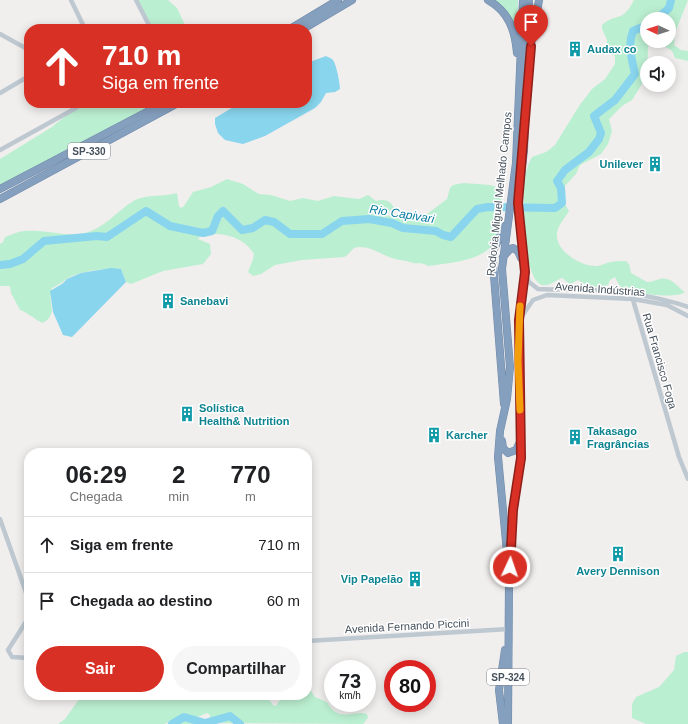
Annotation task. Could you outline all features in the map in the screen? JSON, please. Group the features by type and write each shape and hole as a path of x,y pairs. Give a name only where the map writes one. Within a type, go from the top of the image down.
{"highway":[{"path":"298,24 338,0"},
{"path":"311,24 353,0"},
{"path":"488,0 502,11 512,26 516,38 523,85"},
{"name":"Rodovia Miguel Melhado Campos","path":"508,724 509,580 511,528 521,458 519,320 525,272 519,219 519,194 524,150 523,0"},
{"name":"Rodovia Miguel Melhado Campos","path":"509,580 498,469 500,431 505,414 510,367 502,281 502,259 516,163 529,0"},
{"path":"523,85 539,0"},
{"name":"SP-330","path":"0,190 155,108"},
{"name":"SP-330","path":"0,199 169,108"},
{"path":"505,414 499,366 499,341 492,263 494,249 507,222"},
{"path":"502,259 510,249 517,250 520,252 525,272"},
{"path":"500,431 505,452 510,453 516,450 520,440"},
{"path":"503,724 499,690 508,638"}],"street":[{"path":"71,0 83,24"},
{"path":"136,0 148,24"},
{"path":"0,34 24,47"},
{"path":"0,93 24,79"},
{"path":"0,150 76,108"},
{"name":"Avenida Indústrias","path":"525,272 529,282 538,288 631,293 671,301 688,307"},
{"name":"Rua Francisco Foga","path":"631,293 674,444 688,479"},
{"name":"Avenida Indústrias","path":"519,320 533,300 542,295 588,295 633,299 667,305 688,316"},
{"path":"0,519 24,587"},
{"path":"24,625 8,650 12,657 24,658"},
{"name":"Avenida Fernando Piccini","path":"312,641 509,629"}],"green space":[{"path":"136,0 168,0 177,8 185,24 148,24"},
{"path":"492,0 518,0 517,30 513,21"},
{"path":"634,0 688,0 676,30 676,12 640,12 640,48 648,48 648,56 640,56 640,87 632,100 622,106 609,119 612,131 608,144 601,154 580,165 576,174 564,187 563,201 569,211 559,227 557,240 564,251 576,260 596,266 612,262 626,261 629,264 631,273 647,282 664,278 671,280 685,292 680,294 655,295 629,291 624,289 618,283 615,277 610,280 608,285 600,287 592,287 578,280 570,284 562,278 550,284 542,285 535,279 530,268 527,253 524,218 524,188 528,165 532,157 546,152 555,145 579,106 592,89 605,79 615,64 615,56 607,52 607,40 602,29 602,25 626,12"},
{"path":"676,46 681,50 688,51 688,61 676,58 672,51 668,48 676,48"},
{"path":"75,108 148,108 0,193 0,159 52,127"},
{"path":"227,179 243,184 259,194 271,195 290,201 303,198 318,201 334,196 359,199 368,195 376,201 384,200 389,202 394,208 393,210 371,212 371,214 419,220 447,199 450,188 453,185 464,183 490,185 496,187 502,198 499,203 490,206 500,212 501,224 498,236 492,246 484,252 463,261 428,266 394,259 371,249 356,247 344,257 302,260 275,265 261,274 253,276 248,272 254,254 243,243 230,236 216,234 201,235 198,239 210,244 211,254 203,264 163,271 131,284 126,282 121,269 94,270 68,278 52,288 50,298 52,311 51,315 43,323 20,310 11,293 10,286 0,286 0,244 3,242 5,237 25,231 67,234 81,234 89,232 103,224 128,204 145,197 177,193 179,206 181,208 193,192 211,187"},
{"path":"684,652 688,652 688,724 646,724 632,718 632,704 636,697 659,687 674,670 676,656"},
{"path":"312,692 315,697 324,701 324,712 336,712 342,714 362,713 367,714 368,718 363,724 209,723 210,715 207,713 195,718 195,724 177,724 172,721 164,724 58,724 65,719 78,700 270,700 273,705 276,706 281,700 312,700"}],"water":[{"path":"326,56 332,59 339,78 340,89 335,92 326,93 321,102 315,108 265,136 243,144 225,140 218,133 215,118 232,108 312,108 312,61"},
{"path":"111,268 121,269 126,282 72,337 63,335 53,312 50,291 62,284 67,279 81,273"}],"waterway":[{"name":"Rio Capivari","path":"665,12 669,8 671,0"},
{"name":"Rio Capivari","path":"0,265 10,264 23,259 44,241 97,236 107,237 146,211 170,226 203,233 212,231 218,216 223,211 242,230 253,228 265,220 274,222 290,234 322,234 342,221 369,219 392,223 403,228 436,231 451,237 477,209 488,207 555,208 562,203 561,188 557,181 565,170 589,152 599,139 601,133 594,116 615,100 635,74 630,42 633,31 640,28"},
{"name":"Rio Capivari","path":"172,724 184,717 205,723 230,716 240,724"}],"slow traffic":[{"path":"520,306 518,360 520,410"}],"place":[{"name":"Audax co","path":"575,49"},
{"name":"Unilever","path":"655,164"},
{"name":"Sanebavi","path":"168,301"},
{"name":"Solística Health& Nutrition","path":"187,414"},
{"name":"Karcher","path":"434,435"},
{"name":"Takasago Fragrâncias","path":"575,437"},
{"name":"Avery Dennison","path":"618,554"},
{"name":"Vip Papelão","path":"415,579"}],"route":[{"path":"510,567 511,528 521,458 518,360 520,306 525,272 518,203 524,150 527,86 531,46"}]}
